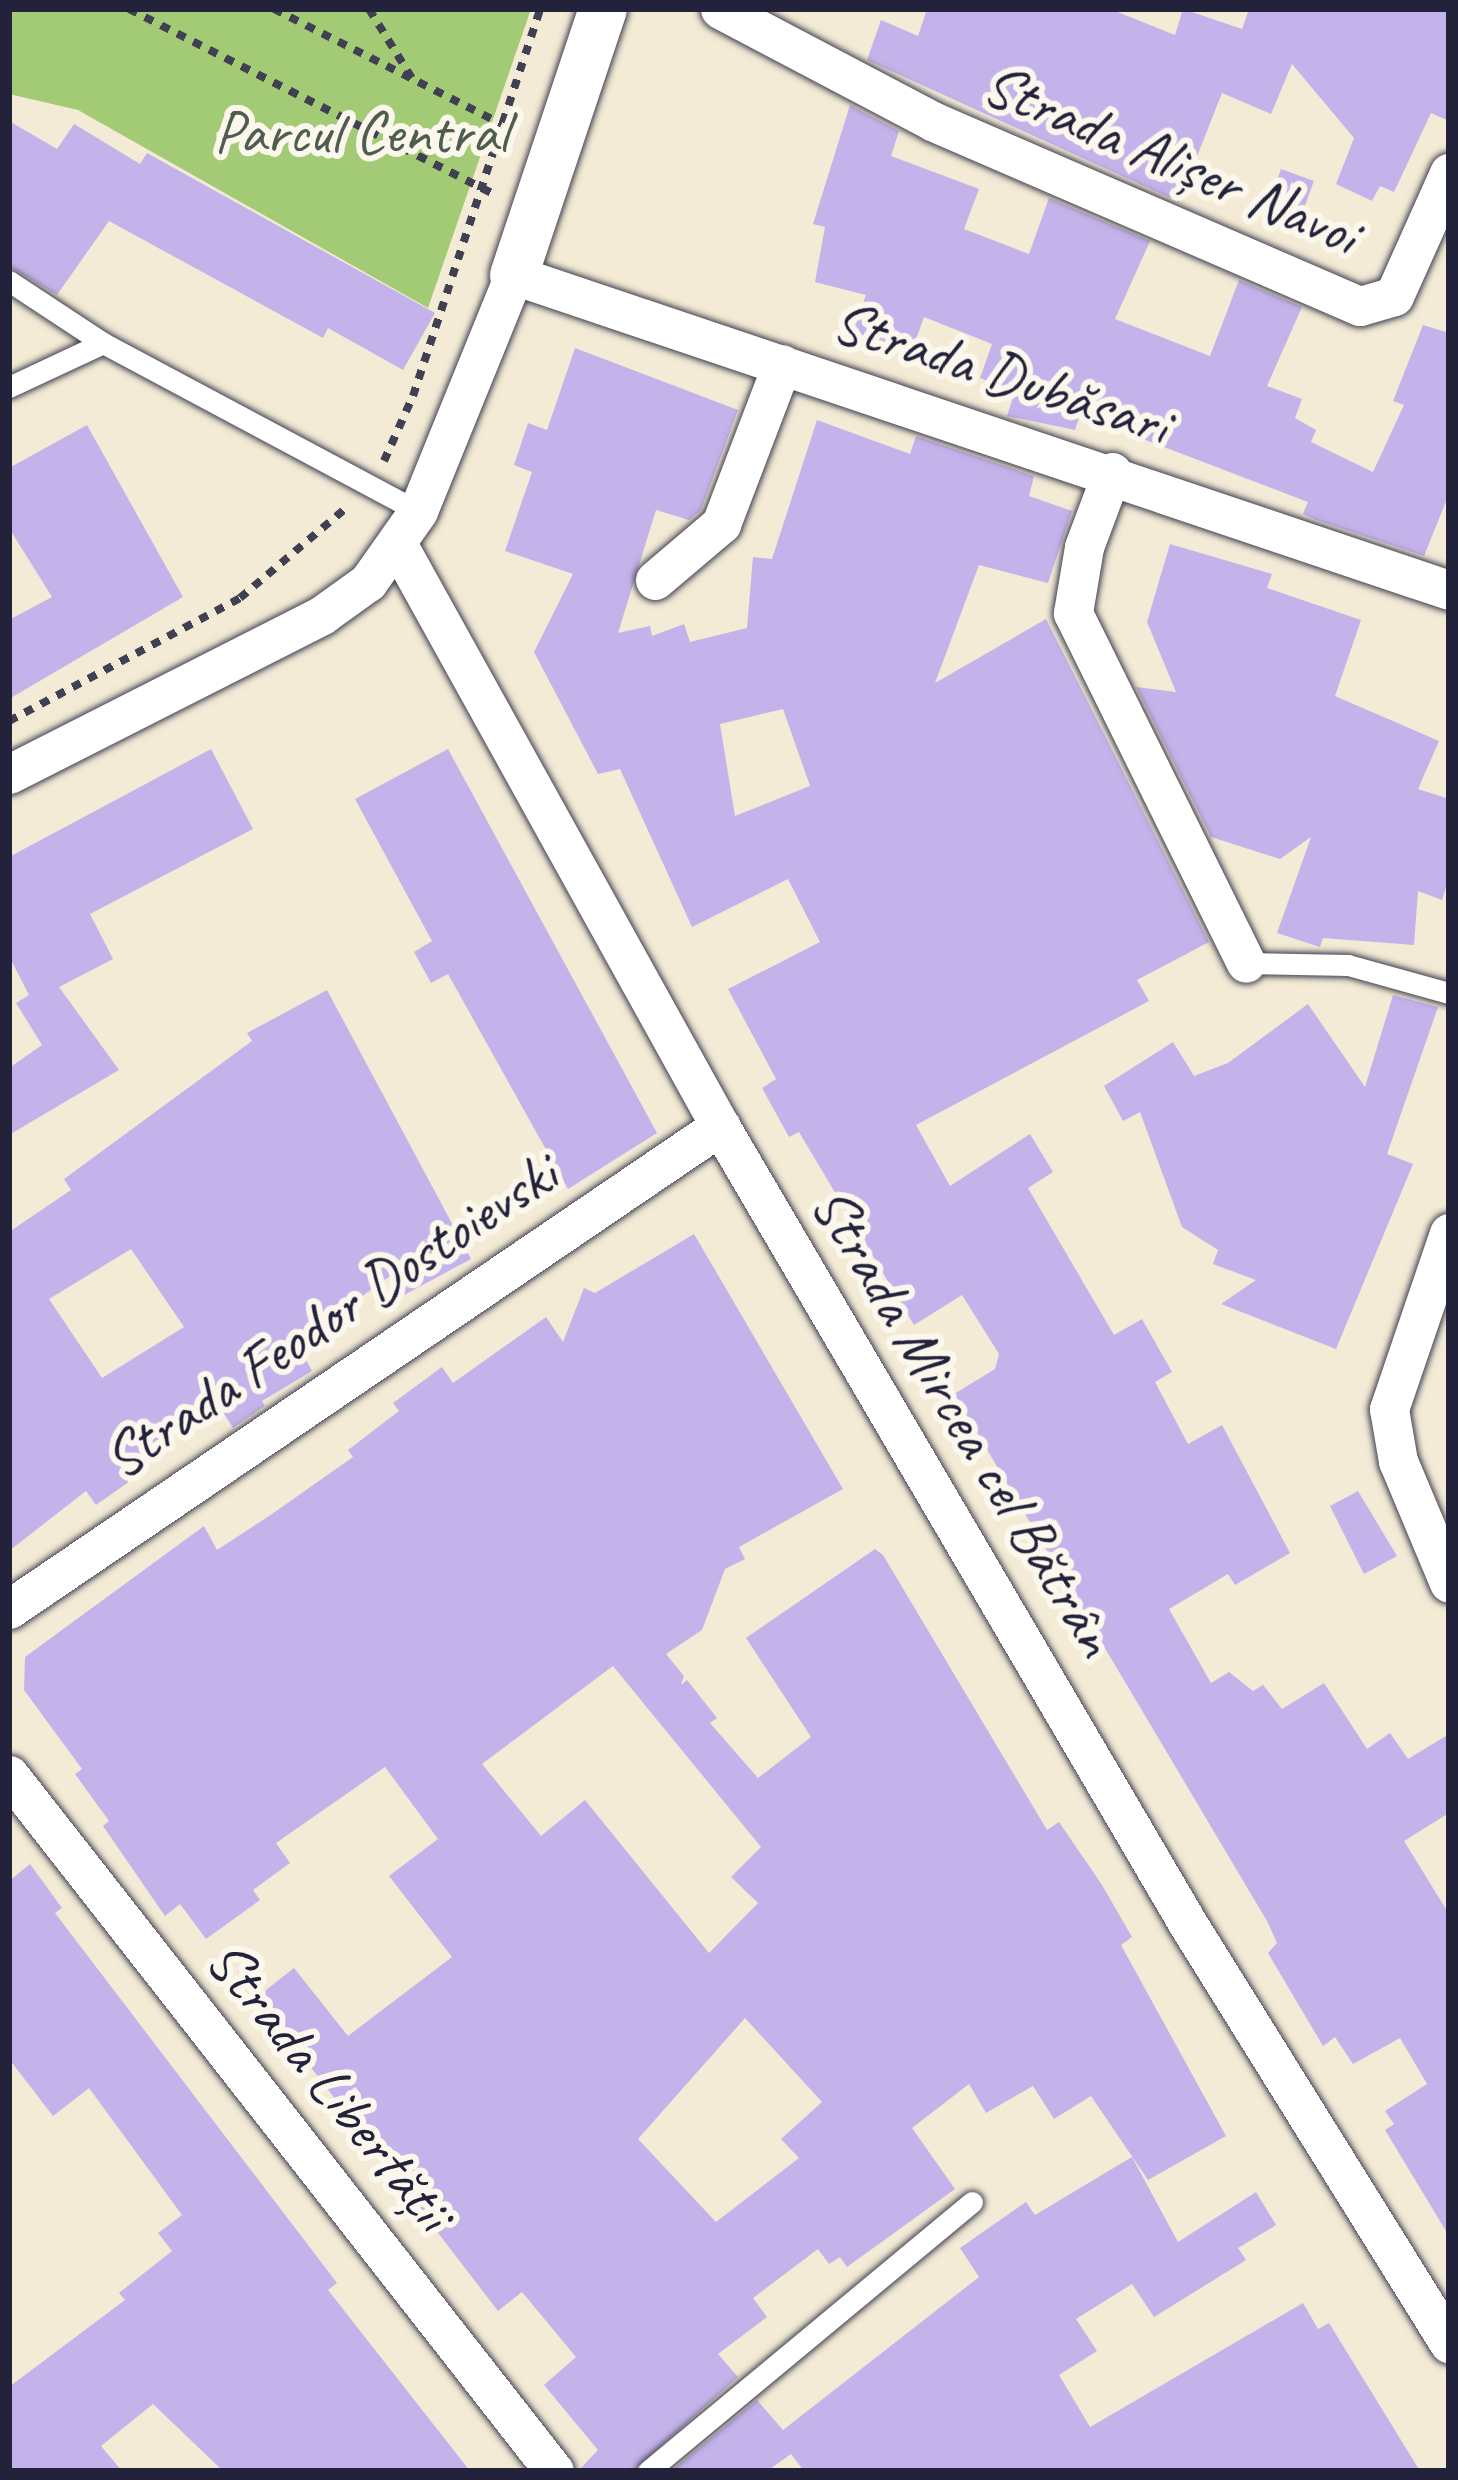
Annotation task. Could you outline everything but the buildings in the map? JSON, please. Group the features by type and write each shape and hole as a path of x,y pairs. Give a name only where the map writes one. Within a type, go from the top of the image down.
{"street":[{"path":"9,774 322,615 399,547 514,275 603,9"},
{"name":"Strada Alișer Navoi","path":"720,9 932,121 1360,306 1394,296 1449,173"},
{"name":"Strada Dubăsari","path":"514,275 1112,472 1449,590"},
{"path":"655,580 721,524 782,364"},
{"path":"1112,472 1084,548 1072,613 1246,963"},
{"name":"Strada Mircea cel Bătrân","path":"399,547 720,1126 1188,1924 1449,2343"},
{"name":"Strada Fеodor Dostoievski","path":"9,1609 720,1126"},
{"path":"1449,1233 1439,1296 1395,1384 1390,1433 1449,1583"},
{"name":"Strada Libertății","path":"9,1775 554,2471"}],"lane":[{"path":"9,280 103,343 418,511"},
{"path":"9,387 103,343"},
{"path":"1246,963 1348,965 1449,993"},
{"path":"648,2471 972,2202"}],"path":[{"path":"130,9 480,192 537,207"},
{"path":"274,9 502,124"},
{"path":"369,9 414,81"},
{"path":"381,467 413,396 540,9"},
{"path":"9,721 240,598 356,499"}],"green space":[{"name":"Parcul Central","path":"9,9 531,9 428,308 78,110 9,94"}]}
